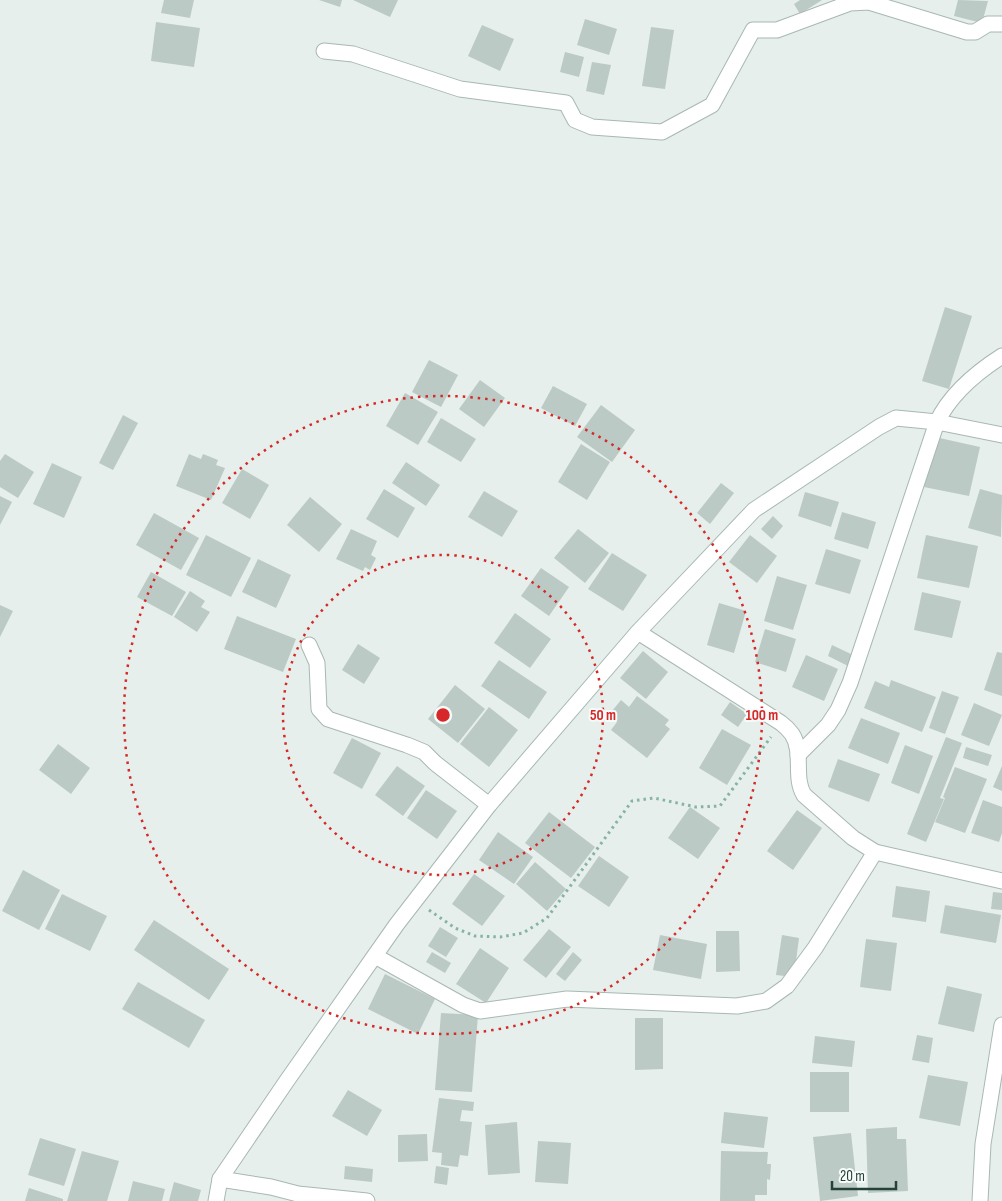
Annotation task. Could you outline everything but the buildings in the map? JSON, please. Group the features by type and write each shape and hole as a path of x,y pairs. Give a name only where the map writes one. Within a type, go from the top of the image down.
{"street":[{"path":"324,51 353,54 460,89 566,103 575,120 592,126 662,132 712,105 753,30 777,30 850,3 869,2 967,32 975,32 988,24 1002,24"},
{"path":"798,754 828,725 838,710 850,683 937,422 943,410 952,398 977,374 1002,356"},
{"path":"216,1201 220,1179 286,1082 375,956 489,805 638,632 754,510 879,427 896,418 937,422 1002,435"},
{"path":"638,632 782,723 793,735 798,754 799,787 804,795 853,838 875,852 1002,881"},
{"path":"309,645 317,663 319,709 328,719 407,744 424,752 435,763 489,805"},
{"path":"375,956 462,1005 480,1011 567,999 737,1006 766,1001 787,986 815,948 875,852"},
{"path":"980,1201 983,1144 1002,1025"},
{"path":"220,1179 271,1187 298,1194 367,1201"}],"path":[{"path":"416,901 455,928 475,936 500,937 523,933 547,918 632,802 654,798 696,807 720,806 782,723"}]}
